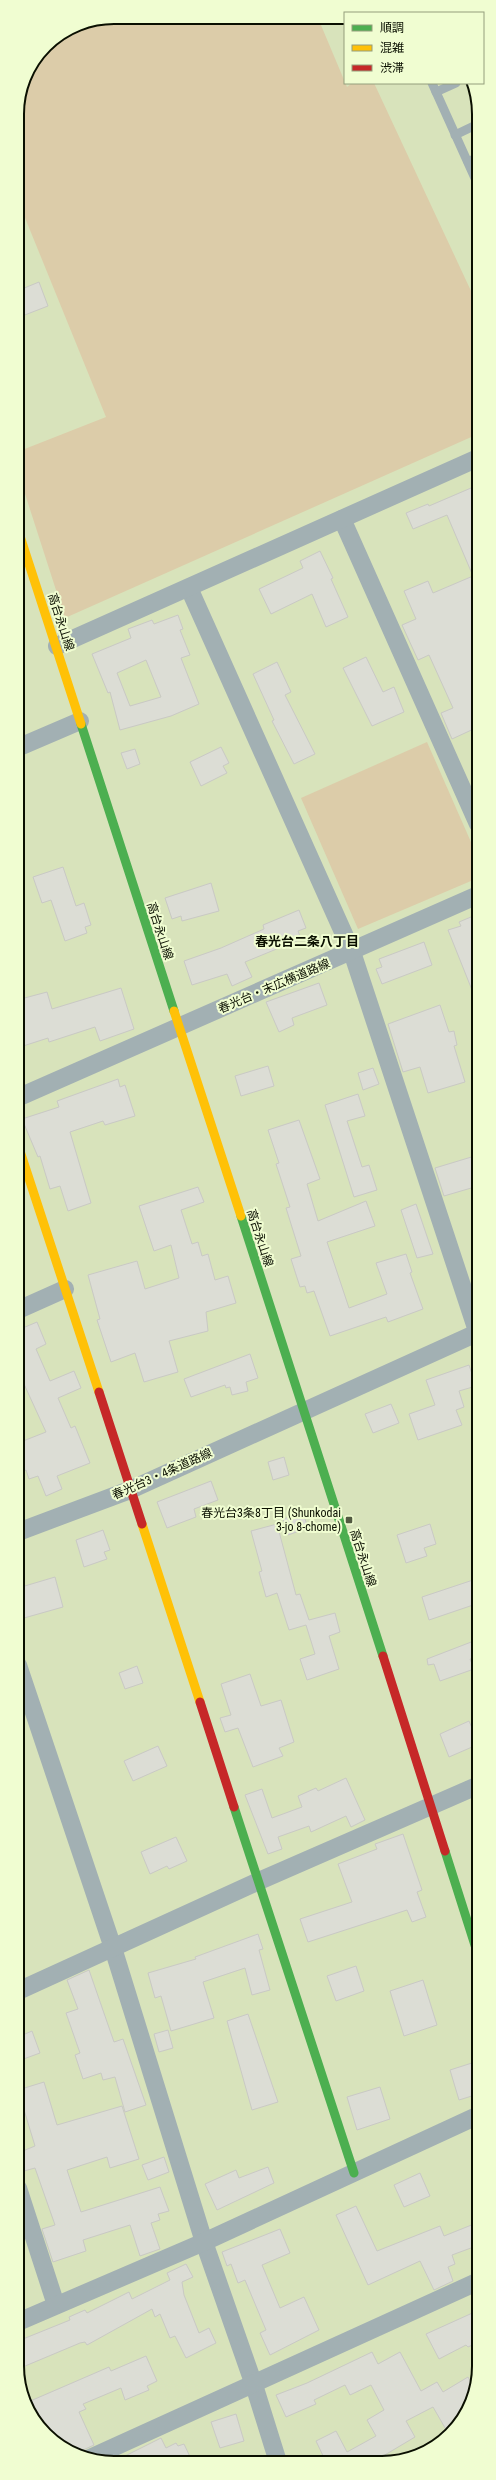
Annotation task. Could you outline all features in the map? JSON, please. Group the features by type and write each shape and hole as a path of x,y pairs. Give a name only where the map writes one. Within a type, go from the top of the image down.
{"street":[{"path":"57,646 472,461"},
{"path":"342,519 472,811"},
{"name":"高台永山線","path":"24,548 57,646 178,1028 304,1410 472,1936"},
{"path":"189,588 352,952 472,1316"},
{"path":"24,745 80,721"},
{"name":"春光台・末広横道路線","path":"24,1095 352,952 472,897"},
{"path":"24,1161 130,1490 354,2173"},
{"path":"24,1307 65,1289"},
{"name":"春光台3・4条道路線","path":"24,1530 130,1490 304,1410 472,1337"},
{"path":"24,1682 113,1948 204,2242 254,2385 276,2456"},
{"path":"24,1988 259,1881 472,1788"},
{"path":"24,2319 204,2242 472,2118"},
{"path":"24,2206 56,2305"},
{"path":"98,2454 254,2385 472,2284"}],"lane":[{"path":"432,84 472,171"},
{"path":"436,92 454,84"},
{"path":"455,135 472,127"},
{"path":"468,162 472,160"}],"shaded area":[{"path":"108,24 321,24 344,80 344,84 346,84 347,87 351,84 374,84 472,293 472,437 65,618 24,491 24,449 106,417 24,215 24,108 27,90 36,69 50,50 64,39 90,27"},
{"path":"427,742 472,844 472,881 358,929 301,798"}],"building":[{"path":"39,282 48,306 24,315 24,288"},
{"path":"472,488 472,574 447,515 413,529 406,513 428,504 429,506"},
{"path":"320,551 333,578 331,579 348,617 326,627 312,594 271,614 259,589 303,568 300,561"},
{"path":"472,576 472,730 452,739 441,713 453,708 429,655 418,660 402,625 416,619 404,591 428,581 433,593"},
{"path":"178,615 183,629 180,630 190,655 181,658 199,704 171,716 120,730 110,692 108,693 92,654 131,638 128,629 152,620 154,624","holes":["146,660 161,697 130,706 117,673"]},
{"path":"366,657 383,692 394,687 404,712 372,726 343,668"},
{"path":"277,662 291,692 285,695 315,754 294,764 272,721 274,720 253,674"},
{"path":"221,747 229,763 223,766 227,773 201,786 190,762"},
{"path":"135,749 140,764 127,769 121,753"},
{"path":"63,867 76,906 84,903 91,925 85,927 87,933 65,941 51,900 42,903 33,877"},
{"path":"211,883 219,911 182,921 181,916 172,919 165,898"},
{"path":"299,910 306,928 298,931 301,939 245,962 252,977 232,986 227,974 192,985 184,961 221,948 264,929 263,925"},
{"path":"472,917 472,990 448,930 461,926 459,922"},
{"path":"424,942 432,965 382,984 376,969 382,967 379,959"},
{"path":"319,983 327,1005 292,1018 294,1025 279,1032 266,1002"},
{"path":"121,988 134,1029 100,1041 95,1027 49,1042 48,1038 24,1046 24,998 47,992 52,1009"},
{"path":"440,1005 449,1032 454,1031 457,1045 454,1046 465,1082 428,1093 420,1067 403,1072 388,1024"},
{"path":"268,1066 274,1086 241,1096 235,1076"},
{"path":"373,1068 379,1084 363,1090 358,1073"},
{"path":"118,1079 120,1087 125,1085 135,1116 105,1125 103,1121 70,1132 91,1203 68,1211 60,1186 50,1189 40,1156 38,1157 24,1124 24,1118 59,1107 57,1101"},
{"path":"358,1094 365,1116 347,1121 362,1167 369,1165 377,1190 354,1197 325,1105"},
{"path":"299,1120 320,1179 307,1184 318,1221 366,1201 375,1226 327,1242 349,1308 387,1294 376,1263 406,1254 412,1272 410,1273 423,1309 388,1322 386,1317 330,1336 314,1291 307,1293 305,1286 300,1287 291,1259 301,1256 286,1208 290,1207 276,1164 279,1163 268,1130"},
{"path":"472,1157 472,1188 444,1196 435,1168"},
{"path":"198,1187 204,1202 181,1210 192,1244 198,1242 202,1256 208,1254 215,1280 228,1276 236,1303 206,1312 208,1331 169,1341 178,1372 144,1382 135,1353 111,1362 97,1320 100,1319 88,1275 137,1261 145,1289 179,1278 171,1245 154,1251 139,1206"},
{"path":"416,1204 433,1254 417,1258 401,1210"},
{"path":"37,1322 46,1344 36,1349 50,1381 74,1371 81,1388 58,1398 71,1428 75,1426 90,1463 57,1476 62,1489 46,1496 38,1476 29,1479 26,1470 24,1471 24,1441 46,1432 24,1384 24,1327"},
{"path":"250,1354 258,1378 246,1382 248,1391 232,1395 230,1387 226,1388 225,1385 191,1397 184,1379"},
{"path":"469,1365 472,1374 472,1387 459,1391 464,1407 456,1410 462,1425 418,1440 409,1414 435,1405 426,1380"},
{"path":"391,1404 399,1423 373,1433 365,1414"},
{"path":"284,1457 289,1475 273,1480 268,1462"},
{"path":"211,1481 218,1500 194,1509 196,1517 167,1528 157,1502"},
{"path":"303,1513 308,1528 288,1535 283,1519"},
{"path":"277,1524 296,1595 300,1594 309,1620 335,1613 340,1632 329,1636 339,1669 307,1680 300,1659 315,1654 306,1625 289,1630 277,1593 266,1597 259,1572 262,1571 251,1531"},
{"path":"430,1524 436,1544 424,1548 427,1556 406,1563 397,1535"},
{"path":"103,1530 110,1550 104,1552 107,1559 84,1567 76,1540"},
{"path":"55,1577 63,1607 24,1618 24,1586"},
{"path":"472,1580 472,1605 429,1620 422,1597"},
{"path":"472,1642 472,1659 470,1659 472,1670 440,1681 434,1664 428,1665 427,1659"},
{"path":"137,1666 143,1683 125,1689 119,1673"},
{"path":"250,1674 261,1706 281,1700 294,1742 279,1748 283,1756 253,1767 238,1728 225,1732 220,1718 231,1715 221,1684"},
{"path":"469,1721 472,1728 472,1747 449,1757 440,1734"},
{"path":"158,1746 167,1766 133,1781 124,1761"},
{"path":"346,1778 365,1820 351,1827 346,1816 311,1832 309,1826 278,1837 282,1849 268,1854 245,1795 262,1789 272,1818 302,1807 298,1796 316,1788 318,1791"},
{"path":"403,1834 422,1890 417,1892 426,1917 412,1922 407,1910 308,1942 300,1919 352,1902 338,1864 377,1849 375,1844"},
{"path":"176,1837 187,1861 169,1869 167,1866 150,1874 141,1852"},
{"path":"258,1934 263,1949 259,1950 270,1990 252,1995 245,1968 203,1982 214,2018 171,2031 161,1996 155,1998 148,1973 196,1959 195,1957"},
{"path":"356,1966 364,1991 336,2001 327,1976"},
{"path":"89,1970 114,2042 123,2039 146,2105 125,2112 115,2077 103,2080 101,2073 83,2079 75,2055 80,2053 66,2013 78,2009 67,1980"},
{"path":"423,1980 437,2025 404,2036 390,1991"},
{"path":"248,2014 278,2102 252,2110 227,2021"},
{"path":"168,2030 173,2048 159,2052 154,2034"},
{"path":"32,2031 40,2053 24,2059 24,2034"},
{"path":"472,2063 472,2096 459,2100 450,2070"},
{"path":"44,2082 57,2125 122,2106 139,2159 110,2168 107,2157 67,2170 81,2212 160,2187 169,2211 158,2214 160,2220 151,2223 160,2249 140,2256 130,2225 83,2240 86,2251 53,2262 42,2229 55,2225 35,2168 24,2171 24,2151 35,2146 24,2110 24,2088"},
{"path":"380,2087 390,2119 357,2130 347,2097"},
{"path":"164,2157 169,2172 148,2180 142,2165"},
{"path":"268,2167 274,2183 217,2210 205,2184 236,2170 239,2178"},
{"path":"420,2173 430,2196 404,2207 394,2185"},
{"path":"356,2206 377,2251 440,2226 444,2236 472,2225 472,2248 452,2255 455,2264 448,2267 453,2281 434,2290 420,2261 368,2285 336,2215"},
{"path":"280,2229 290,2253 262,2265 280,2308 304,2297 319,2330 270,2355 260,2333 266,2330 245,2280 238,2283 231,2264 227,2266 222,2252"},
{"path":"186,2264 193,2277 182,2282 184,2295 199,2333 209,2328 216,2343 186,2358 175,2336 170,2338 160,2314 155,2317 152,2309 87,2345 85,2342 80,2343 24,2366 24,2339 70,2320 69,2317 85,2310 87,2313 129,2292 132,2299 170,2280 167,2273"},
{"path":"472,2313 472,2345 468,2347 466,2345 439,2359 426,2334"},
{"path":"372,2352 378,2364 400,2352 421,2391 437,2382 443,2392 468,2377 470,2381 465,2401 460,2411 446,2429 433,2407 406,2421 415,2437 382,2456 323,2456 316,2441 336,2431 347,2452 376,2436 367,2420 384,2410 371,2385 350,2395 345,2385 314,2400 316,2404 286,2417 276,2395 307,2383"},
{"path":"146,2356 157,2381 147,2386 149,2390 125,2400 121,2388 83,2404 86,2409 79,2412 94,2445 83,2450 69,2444 50,2430 33,2406 31,2401 109,2367 111,2371"},
{"path":"236,2414 244,2441 220,2448 211,2422"},
{"path":"161,2438 166,2448 176,2443 178,2446 184,2444 190,2456 125,2456"}],"traffic: fast":[{"path":"81,724 174,1011"},
{"path":"241,1216 383,1656"},
{"path":"234,1807 354,2173"},
{"path":"445,1851 472,1936"}],"traffic: slow":[{"path":"24,549 81,724"},
{"path":"174,1011 241,1216"},
{"path":"24,1163 99,1392"},
{"path":"142,1524 200,1702"}],"traffic: jam":[{"path":"99,1392 142,1524"},
{"path":"383,1656 445,1851"},
{"path":"200,1702 234,1807"}],"place":[{"name":"春光台3条8丁目 (Shunkodai 3-jo 8-chome)","path":"349,1520"}],"district":[{"name":"春光台二条八丁目","path":"307,941"}]}
